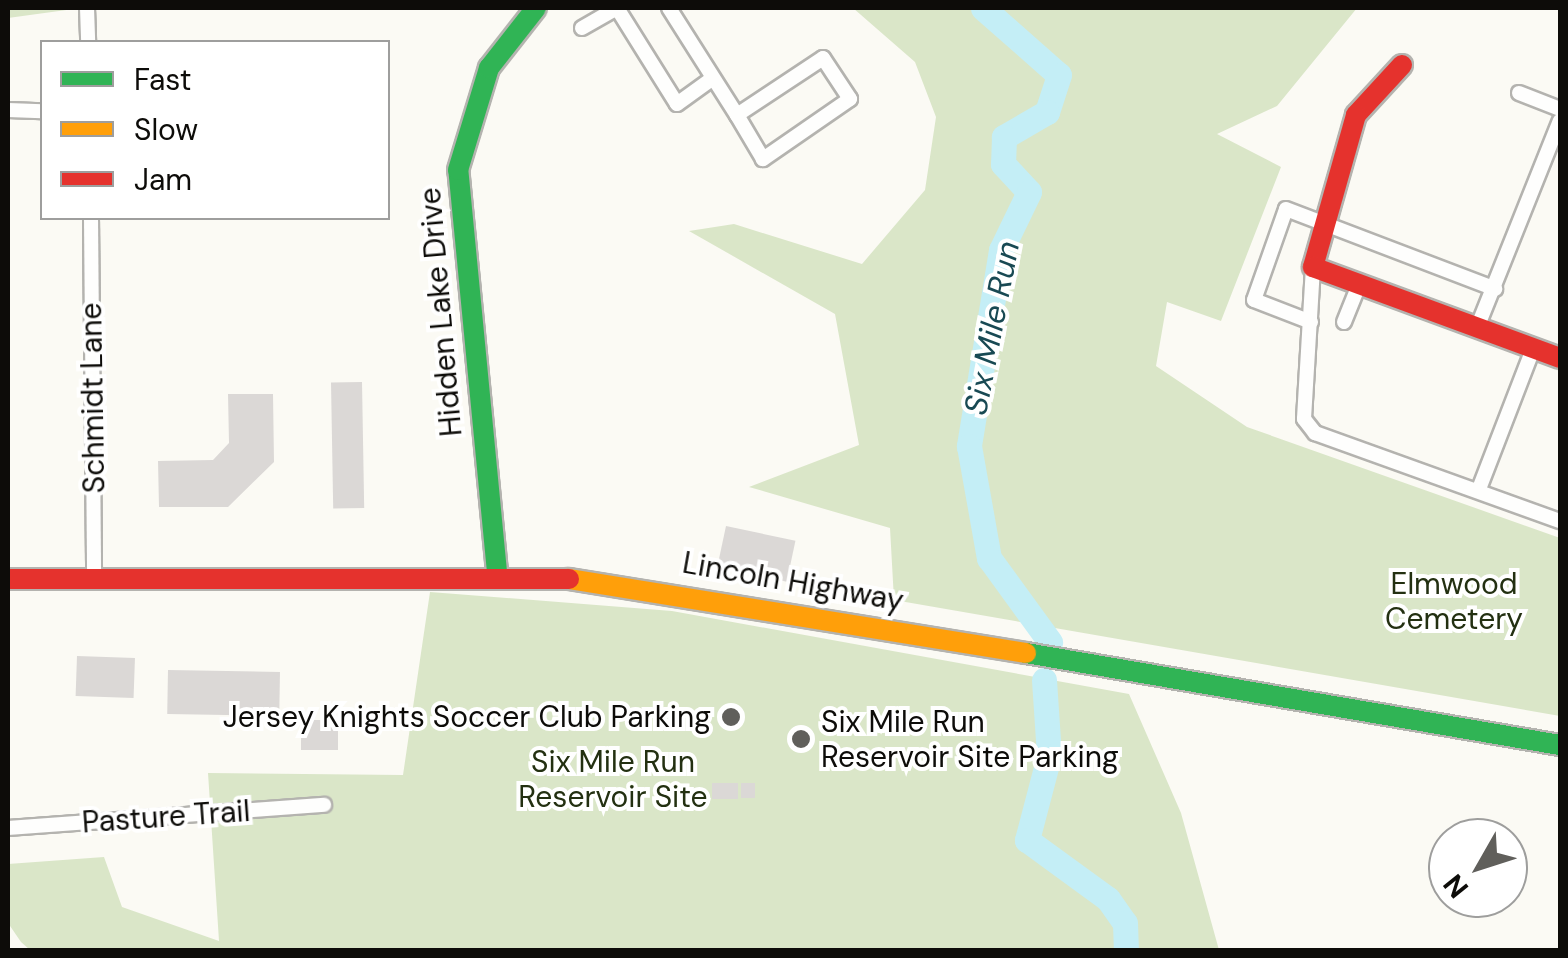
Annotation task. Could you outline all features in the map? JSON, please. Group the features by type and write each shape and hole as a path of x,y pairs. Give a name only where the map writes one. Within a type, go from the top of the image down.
{"main road":[{"name":"Hidden Lake Drive","path":"497,572 458,170 482,82 536,8"},
{"path":"1402,64 1356,115 1322,222 1313,267 1560,358"},
{"name":"Lincoln Highway","path":"8,579 497,572 597,579 1560,745"}],"street":[{"path":"87,8 88,40"},
{"path":"582,28 617,8 677,104 713,78"},
{"path":"669,8 763,159 850,98 823,58 737,115"},
{"path":"1519,94 1560,109"},
{"path":"8,110 40,111"},
{"path":"1477,328 1560,121"},
{"path":"1311,322 1254,300 1286,209 1495,289"},
{"name":"Schmidt Lane","path":"91,220 94,578"},
{"path":"1313,267 1304,419 1315,433 1560,521"},
{"path":"1344,322 1359,285"},
{"path":"1479,489 1532,349"},
{"name":"Pasture Trail","path":"8,828 324,805"}],"green space":[{"path":"8,8 81,8 8,18"},
{"name":"Elmwood Cemetery","path":"853,8 1357,8 1277,106 1217,134 1281,167 1221,321 1167,302 1156,366 1247,427 1560,538 1560,716 894,600 890,528 749,487 859,445 835,314 689,231 734,224 862,264 925,190 936,117 915,62"},
{"name":"Six Mile Run Reservoir Site","path":"430,592 672,611 1129,694 1181,813 1219,950 30,950 21,942 8,923 8,864 104,857 122,907 219,941 208,773 403,775"}],"building":[{"path":"362,382 364,508 333,509 331,383"},
{"path":"228,394 273,394 274,462 228,507 159,507 158,461 213,460 229,443"},
{"path":"726,526 795,541 787,582 717,567"},
{"path":"77,656 135,658 134,698 76,696"},
{"path":"168,670 280,672 279,716 167,714"},
{"path":"301,720 338,720 338,750 301,750"},
{"path":"712,783 738,783 738,799 712,799"},
{"path":"741,783 755,783 755,798 741,798"}],"waterway":[{"name":"Six Mile Run","path":"983,8 1059,75 1047,112 1004,137 1003,164 1029,192 1001,250 969,446 989,558 1050,642"},
{"name":"Six Mile Run","path":"1044,680 1049,756 1027,840 1108,899 1125,923 1126,950"}],"traffic: fast":[{"path":"497,572 458,170 489,68 536,8"},
{"path":"1026,653 1560,745"}],"traffic: slow":[{"path":"569,579 1026,653"}],"traffic: jam":[{"path":"1402,65 1356,115 1313,267 1560,358"},
{"path":"8,579 569,579"}],"place":[{"name":"Jersey Knights Soccer Club Parking","path":"731,717"},
{"name":"Six Mile Run Reservoir Site Parking","path":"801,739"}]}
